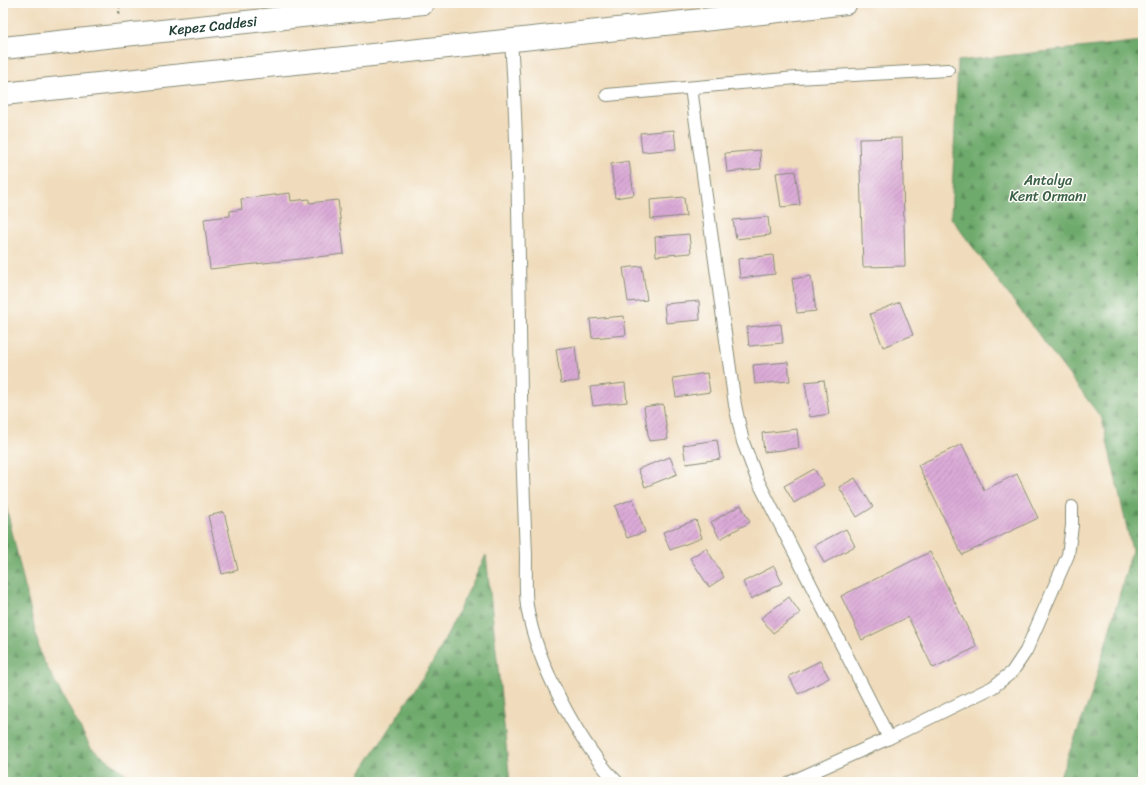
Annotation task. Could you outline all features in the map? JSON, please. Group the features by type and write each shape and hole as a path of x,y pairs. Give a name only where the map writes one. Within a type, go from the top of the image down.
{"main road":[{"name":"Kepez Caddesi","path":"3,48 317,9 423,3"},
{"path":"3,94 846,3"}],"lane":[{"path":"511,40 516,122 527,605 537,646 556,689 584,740 596,758 617,782"},
{"path":"607,95 796,78 948,70"},
{"path":"691,88 736,405 743,442 757,479 889,738"},
{"path":"791,782 816,777 889,738 993,687 1012,672 1026,651 1068,554 1072,526 1072,507"}],"green space":[{"name":"Antalya Kent Ormanı","path":"1143,41 1143,782 1058,782 1091,696 1132,550 1102,419 951,218 958,61"},
{"path":"3,493 41,656 91,748 137,782 3,782"},
{"path":"486,555 510,782 354,782 436,657"}],"building":[{"path":"674,130 676,149 642,152 640,133"},
{"path":"902,138 905,266 863,267 859,139"},
{"path":"760,150 761,169 727,172 725,153"},
{"path":"629,161 634,195 615,198 611,164"},
{"path":"795,171 800,205 781,207 776,173"},
{"path":"290,193 291,201 309,199 309,203 338,200 344,254 210,269 204,219 230,216 230,211 242,209 241,199"},
{"path":"684,197 686,216 651,219 650,200"},
{"path":"768,217 770,235 736,239 733,220"},
{"path":"689,234 691,253 656,256 655,237"},
{"path":"773,255 775,274 740,278 738,259"},
{"path":"642,266 647,300 628,302 623,268"},
{"path":"811,276 816,311 797,313 792,279"},
{"path":"699,301 700,320 666,323 664,304"},
{"path":"900,302 913,335 883,347 870,314"},
{"path":"624,316 626,335 592,338 590,319"},
{"path":"781,324 783,343 749,346 747,327"},
{"path":"575,346 579,381 561,383 556,349"},
{"path":"788,362 790,381 755,384 753,365"},
{"path":"707,373 710,392 676,397 673,378"},
{"path":"824,380 829,414 810,417 805,382"},
{"path":"625,383 627,402 593,406 590,387"},
{"path":"663,404 668,439 649,441 644,407"},
{"path":"797,429 799,448 764,452 762,433"},
{"path":"717,440 720,459 686,464 683,445"},
{"path":"962,444 984,490 1017,474 1038,518 962,555 918,465"},
{"path":"670,457 677,474 645,487 638,469"},
{"path":"814,469 824,485 794,503 784,486"},
{"path":"855,478 873,507 857,517 839,487"},
{"path":"633,499 645,532 627,538 615,506"},
{"path":"741,505 750,522 720,539 711,522"},
{"path":"224,512 238,570 222,574 208,516"},
{"path":"696,520 702,538 670,550 663,532"},
{"path":"846,529 855,546 824,563 815,545"},
{"path":"706,548 724,577 709,587 690,558"},
{"path":"930,552 977,647 933,668 908,617 862,640 841,596"},
{"path":"774,566 782,583 751,599 743,582"},
{"path":"789,597 800,613 773,633 761,618"},
{"path":"820,661 829,678 798,694 789,676"}]}
